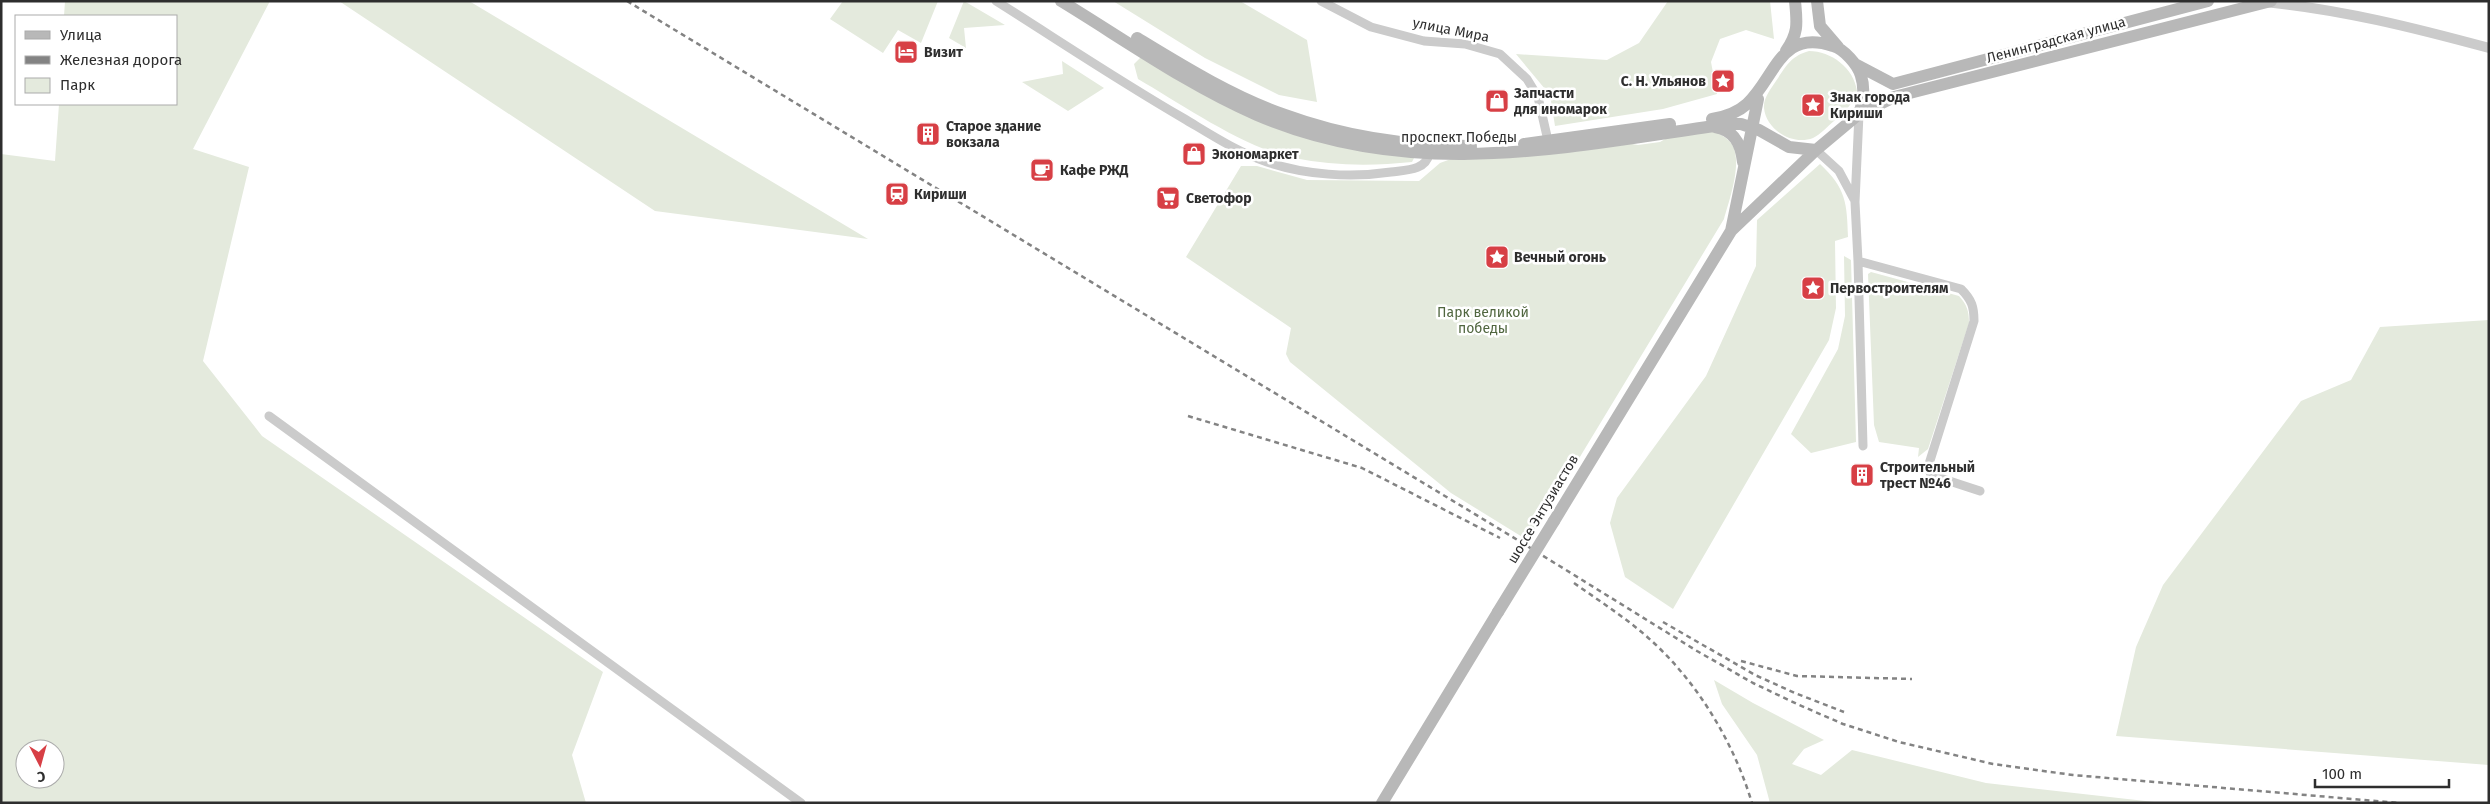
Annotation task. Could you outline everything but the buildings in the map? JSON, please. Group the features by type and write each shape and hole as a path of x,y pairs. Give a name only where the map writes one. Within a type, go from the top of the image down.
{"main road":[{"name":"проспект Победы","path":"1060,1 1193,82 1257,115 1296,130 1354,146 1429,154 1501,154 1712,123"},
{"name":"проспект Победы","path":"1077,1 1148,44 1234,92 1268,108 1305,122 1383,141 1423,145 1549,146"},
{"path":"1712,123 1730,115 1748,103 1794,39 1797,28 1795,1"},
{"path":"1731,231 1816,150 1859,114 1863,91 1862,76 1855,64 1820,26 1817,1"},
{"name":"Ленинградская улица","path":"1855,64 1893,84 2208,1"},
{"name":"Ленинградская улица","path":"1859,114 1894,97 2267,2"},
{"path":"1784,53 1796,46 1812,42 1838,47"},
{"path":"1731,231 1758,98 1765,79"},
{"path":"1758,98 1761,118 1768,134"},
{"path":"1712,123 1741,124 1768,134 1789,147 1816,150"},
{"path":"1712,123 1730,132 1738,140 1743,169"},
{"name":"шоссе Энтузиастов","path":"1382,803 1731,231"}],"street":[{"path":"996,1 1166,108 1231,146 1267,162 1296,170 1324,174 1377,174 1418,168 1429,158 1429,154"},
{"name":"улица Мира","path":"1321,1 1371,27 1424,41 1465,44 1500,54 1527,79 1538,97 1549,146"},
{"path":"2267,2 2311,7 2416,29 2489,48"},
{"path":"1859,114 1855,202 1863,446"},
{"path":"1816,150 1839,171 1848,184 1855,202"},
{"path":"1858,261 1961,289 1969,297 1974,308 1974,321 1928,467 1931,475 1980,491"},
{"path":"269,416 801,803"}],"green space":[{"path":"65,1 270,1 193,149 249,167 203,361 262,436 603,672 572,755 586,803 1,803 1,154 55,161 59,105 178,105 178,15 64,15"},
{"path":"339,1 469,1 868,239 655,211"},
{"path":"843,1 938,1 921,43 898,30 883,53 830,19"},
{"path":"964,1 1005,25 964,28 966,48 949,38"},
{"path":"1113,1 1240,1 1307,40 1317,102 1279,95 1205,58"},
{"path":"1668,1 1770,1 1774,39 1746,30 1720,39 1711,62 1717,94 1663,109 1555,126 1550,95 1516,54 1607,60 1639,43"},
{"path":"1809,51 1825,54 1840,62 1851,75 1857,91 1848,108 1821,133 1813,138 1797,140 1789,138 1775,129 1766,116 1764,104 1768,94 1786,66 1793,59"},
{"path":"1144,54 1355,148 1414,158 1412,162 1353,165 1309,161 1275,153 1214,125 1138,79 1134,64"},
{"path":"1062,61 1104,88 1068,111 1022,82 1063,74"},
{"name":"Парк великой победы","path":"1712,130 1729,141 1733,146 1735,154 1734,183 1724,219 1529,541 1451,493 1290,362 1286,354 1291,328 1186,257 1241,166 1257,166 1307,180 1419,181 1440,163 1451,159 1626,143 1638,145 1660,142 1672,135"},
{"path":"1820,164 1840,189 1846,205 1848,225 1848,237 1835,241 1836,308 1829,340 1673,609 1625,577 1610,523 1617,498 1706,376 1756,266 1757,220"},
{"path":"1844,256 1851,260 1856,442 1811,453 1791,434 1838,349 1845,316"},
{"path":"1871,272 1959,296 1966,305 1968,312 1969,323 1928,449 1918,457 1919,448 1879,442 1874,425 1868,274"},
{"path":"2489,320 2489,765 2116,736 2136,647 2163,585 2301,401 2351,380 2380,327"},
{"path":"1714,680 1753,703 1824,740 1804,749 1792,764 1821,775 1852,750 1986,783 2163,803 1770,803 1757,755 1722,704"}],"railway":[{"path":"627,1 1511,536 1697,651 1753,683 1797,704 1843,724 1899,742 1993,764 2073,775 2399,803"},
{"path":"1188,416 1362,468 1500,538"},
{"path":"1574,583 1645,635 1663,652 1696,690 1723,733 1744,779 1752,803"},
{"path":"1663,622 1755,675 1844,712"},
{"path":"1741,661 1797,676 1912,679"}],"place":[{"name":"Визит","path":"906,52"},
{"name":"С. Н. Ульянов","path":"1723,81"},
{"name":"Запчасти для иномарок","path":"1497,101"},
{"name":"Знак города Кириши","path":"1813,105"},
{"name":"Старое здание вокзала","path":"928,134"},
{"name":"Экономаркет","path":"1194,154"},
{"name":"Кафе РЖД","path":"1042,170"},
{"name":"Кириши","path":"897,194"},
{"name":"Светофор","path":"1168,198"},
{"name":"Вечный огонь","path":"1497,257"},
{"name":"Первостроителям","path":"1813,288"},
{"name":"Строительный трест №46","path":"1862,475"}]}
